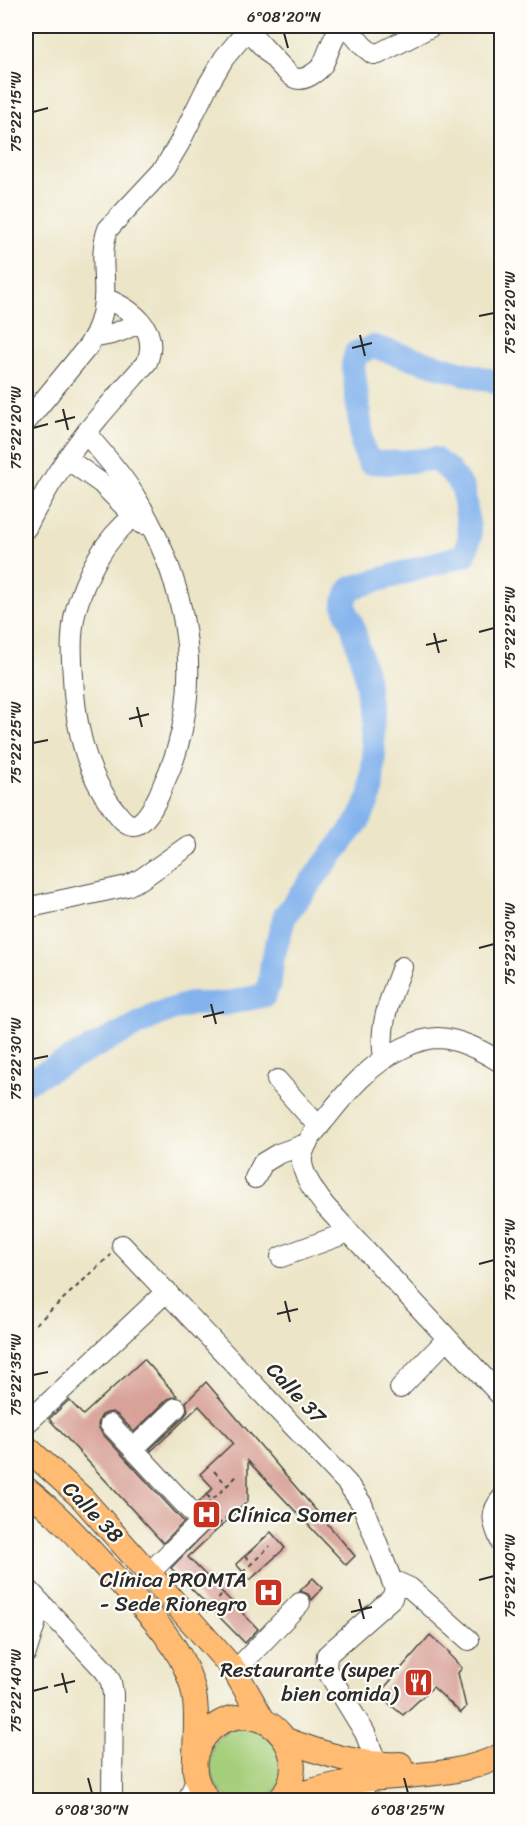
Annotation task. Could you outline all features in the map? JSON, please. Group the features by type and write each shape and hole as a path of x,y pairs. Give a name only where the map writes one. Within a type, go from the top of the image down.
{"main road":[{"name":"Calle 38","path":"27,1448 83,1499 235,1671 262,1720"},
{"name":"Calle 38","path":"33,1495 89,1549 154,1620 172,1643 186,1667 195,1695 197,1785"},
{"path":"197,1785 198,1747 205,1736 214,1726 225,1720 250,1717 262,1720 276,1728 286,1740 293,1761 293,1773 281,1800"},
{"path":"286,1740 327,1755 360,1762 368,1781"},
{"path":"281,1800 337,1793 368,1781 396,1764 433,1760 485,1748 501,1740"},
{"path":"368,1781 463,1768 501,1755"}],"street":[{"path":"26,422 90,345 94,337 101,318 104,298 102,255 108,229 164,169 224,58 250,28 287,72 295,79 302,79 322,66 336,32 344,26 363,46 373,54 378,54 432,26"},
{"path":"26,528 40,500 67,459 86,433 147,362 151,342 148,330 118,303 104,298"},
{"path":"94,337 110,336 140,321"},
{"path":"86,433 129,488 139,513 159,544 173,575 183,611 188,648 187,707 177,750 160,794 143,821 136,825 122,820 102,794 86,756 77,724 70,644 78,602 96,560 113,536 139,513"},
{"path":"67,459 139,513"},
{"path":"26,908 127,886 141,879 188,846"},
{"path":"384,1057 383,1028 390,998 402,967"},
{"path":"501,1063 469,1045 438,1038 415,1042 384,1057 352,1085 306,1144 302,1160 308,1181 315,1193 501,1398"},
{"path":"277,1080 319,1127"},
{"path":"255,1178 262,1163 278,1154 306,1144"},
{"path":"281,1257 349,1232"},
{"name":"Calle 37","path":"122,1245 347,1483 362,1503 392,1589"},
{"path":"26,1424 166,1291"},
{"path":"400,1388 447,1339"},
{"path":"133,1449 176,1408"},
{"path":"110,1424 201,1522 149,1573"},
{"path":"501,1498 496,1504 492,1519 501,1545"},
{"path":"26,1587 105,1671 111,1682 112,1794 109,1799"},
{"path":"368,1781 365,1733 326,1669 327,1655 392,1589 411,1588 469,1640"},
{"path":"235,1671 300,1603"},
{"path":"26,1653 41,1605"}],"path":[{"path":"36,1324 122,1245"},
{"path":"214,1471 228,1485"},
{"path":"207,1496 212,1500"},
{"path":"216,1526 238,1506"},
{"path":"243,1572 270,1546"},
{"path":"245,1556 252,1563"},
{"path":"207,1611 224,1593"}],"green space":[{"path":"257,1726 287,1758 282,1778 277,1789 267,1797 256,1800 234,1800 217,1788 212,1777 210,1755 213,1744 229,1730"}],"building":[{"path":"144,1359 177,1396 168,1399 134,1432 113,1412 102,1415 98,1426 184,1522 163,1543 49,1419 69,1400 83,1415"},
{"path":"206,1382 355,1556 346,1565 248,1461 248,1501 188,1557 258,1629 245,1643 171,1568 212,1526 213,1520 210,1514 199,1502 213,1488 200,1474 233,1443 199,1406 151,1451 150,1449 184,1417 188,1411 186,1402"},
{"name":"Clínica Somer","path":"271,1532 285,1548 250,1580 236,1564"},
{"path":"313,1578 323,1588 312,1600 308,1594 300,1591"},
{"path":"430,1635 450,1653 462,1668 458,1673 466,1707 461,1713 433,1687 403,1715 378,1695"}],"waterway":[{"path":"26,1082 158,1014 190,1004 224,1004 265,995 285,915 360,819 371,794 374,755 366,676 344,602 351,588 465,555 470,536 463,489 449,470 434,459 389,463 369,462 363,448 353,365 356,353 374,347 476,377 502,381"}],"place":[{"name":"Clínica Somer","path":"207,1515"},
{"name":"Clínica PROMTA - Sede Rionegro","path":"268,1592"},
{"name":"Restaurante (super bien comida)","path":"419,1682"}]}
